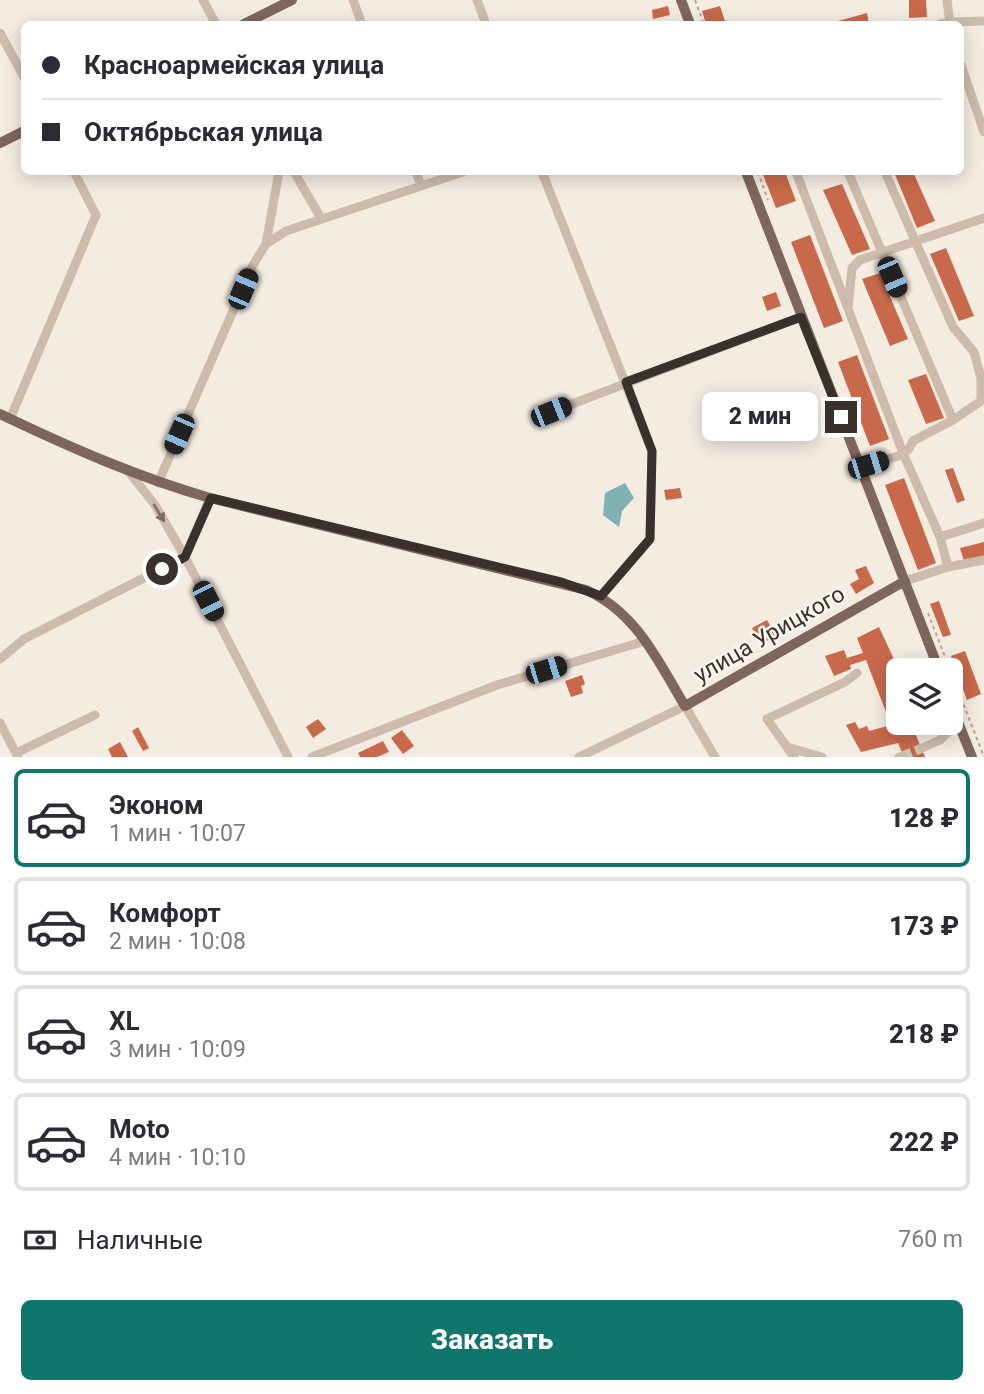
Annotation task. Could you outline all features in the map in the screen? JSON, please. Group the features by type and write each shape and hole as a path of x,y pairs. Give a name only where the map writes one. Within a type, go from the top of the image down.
{"main road":[{"path":"250,21 292,0"},
{"path":"681,0 689,21"},
{"path":"0,143 21,132"},
{"path":"747,175 934,658"},
{"path":"5,416 158,483 561,582 601,596 626,616 645,641 685,706"},
{"name":"улица Урицкого","path":"685,706 905,581"},
{"path":"963,735 972,757"}],"street":[{"path":"203,0 214,21"},
{"path":"353,0 361,21"},
{"path":"477,0 485,21"},
{"path":"947,0 950,21"},
{"path":"964,22 984,21"},
{"path":"0,33 21,72"},
{"path":"964,74 984,132"},
{"path":"5,416 96,215 76,175"},
{"path":"158,483 253,265 266,244 278,175"},
{"path":"296,175 321,218"},
{"path":"417,175 421,185"},
{"path":"266,244 286,231 321,218 453,175"},
{"path":"543,175 652,451 650,539 601,596"},
{"path":"797,175 904,453 940,537 948,567"},
{"path":"849,175 953,420"},
{"path":"862,467 904,453 914,441 981,406 981,377 974,352 953,327 886,175"},
{"path":"848,309 852,268 860,260 984,218"},
{"path":"551,412 801,317"},
{"path":"129,472 155,505 185,557 288,757"},
{"path":"0,659 24,639 185,557 211,498"},
{"path":"940,537 984,523"},
{"name":"улица Урицкого","path":"905,581 948,567 984,560"},
{"path":"312,757 497,685 645,641"},
{"path":"794,757 767,719 845,682 857,673"},
{"path":"685,706 715,757"},
{"name":"улица Урицкого","path":"579,757 685,706"},
{"path":"0,723 18,755 95,715"},
{"path":"922,748 945,735"},
{"path":"788,747 822,757"}],"path":[{"path":"695,0 703,21"}],"water":[{"path":"625,483 634,498 622,511 619,527 603,515 605,493"}],"building":[{"path":"909,0 926,0 927,17 909,18"},
{"path":"668,6 670,15 653,19 652,10"},
{"path":"720,6 725,21 705,21 702,11"},
{"path":"867,13 868,21 838,21"},
{"path":"763,175 786,175 796,201 776,208"},
{"path":"895,175 914,175 935,221 917,228"},
{"path":"842,184 870,249 852,255 823,190"},
{"path":"810,235 843,321 824,328 791,242"},
{"path":"946,248 974,316 959,321 930,254"},
{"path":"880,273 908,339 890,346 862,279"},
{"path":"776,292 781,306 767,311 762,297"},
{"path":"857,355 889,439 870,446 838,362"},
{"path":"926,374 944,418 926,424 908,380"},
{"path":"953,468 965,500 957,503 945,470"},
{"path":"904,478 936,563 918,570 885,485"},
{"path":"680,488 682,498 666,500 664,490"},
{"path":"984,542 984,556 964,561 960,548"},
{"path":"866,566 874,583 856,594 850,584 859,579 855,570"},
{"path":"939,601 951,635 943,637 930,604"},
{"path":"767,620 776,636 761,644 752,628"},
{"path":"879,627 893,658 886,658 886,712 866,660 850,665 851,669 834,676 825,656 844,650 847,658 863,653 857,638"},
{"path":"965,651 981,694 967,700 963,689 963,658 951,656"},
{"path":"582,675 585,684 581,686 583,693 571,697 565,681"},
{"path":"318,719 326,729 313,738 306,727"},
{"path":"855,722 859,729 867,726 869,731 886,726 886,735 916,735 925,757 904,757 898,743 861,752 846,725"},
{"path":"138,727 149,748 143,751 132,731"},
{"path":"402,730 414,746 403,754 391,738"},
{"path":"383,741 389,752 377,757 360,757 358,753"},
{"path":"120,742 128,757 112,757 108,749"}],"tunnel":[{"path":"903,756 922,748"}],"route":[{"path":"162,569 185,557 211,498 561,582 601,596 650,539 652,451 626,382 801,317 841,417"}]}
